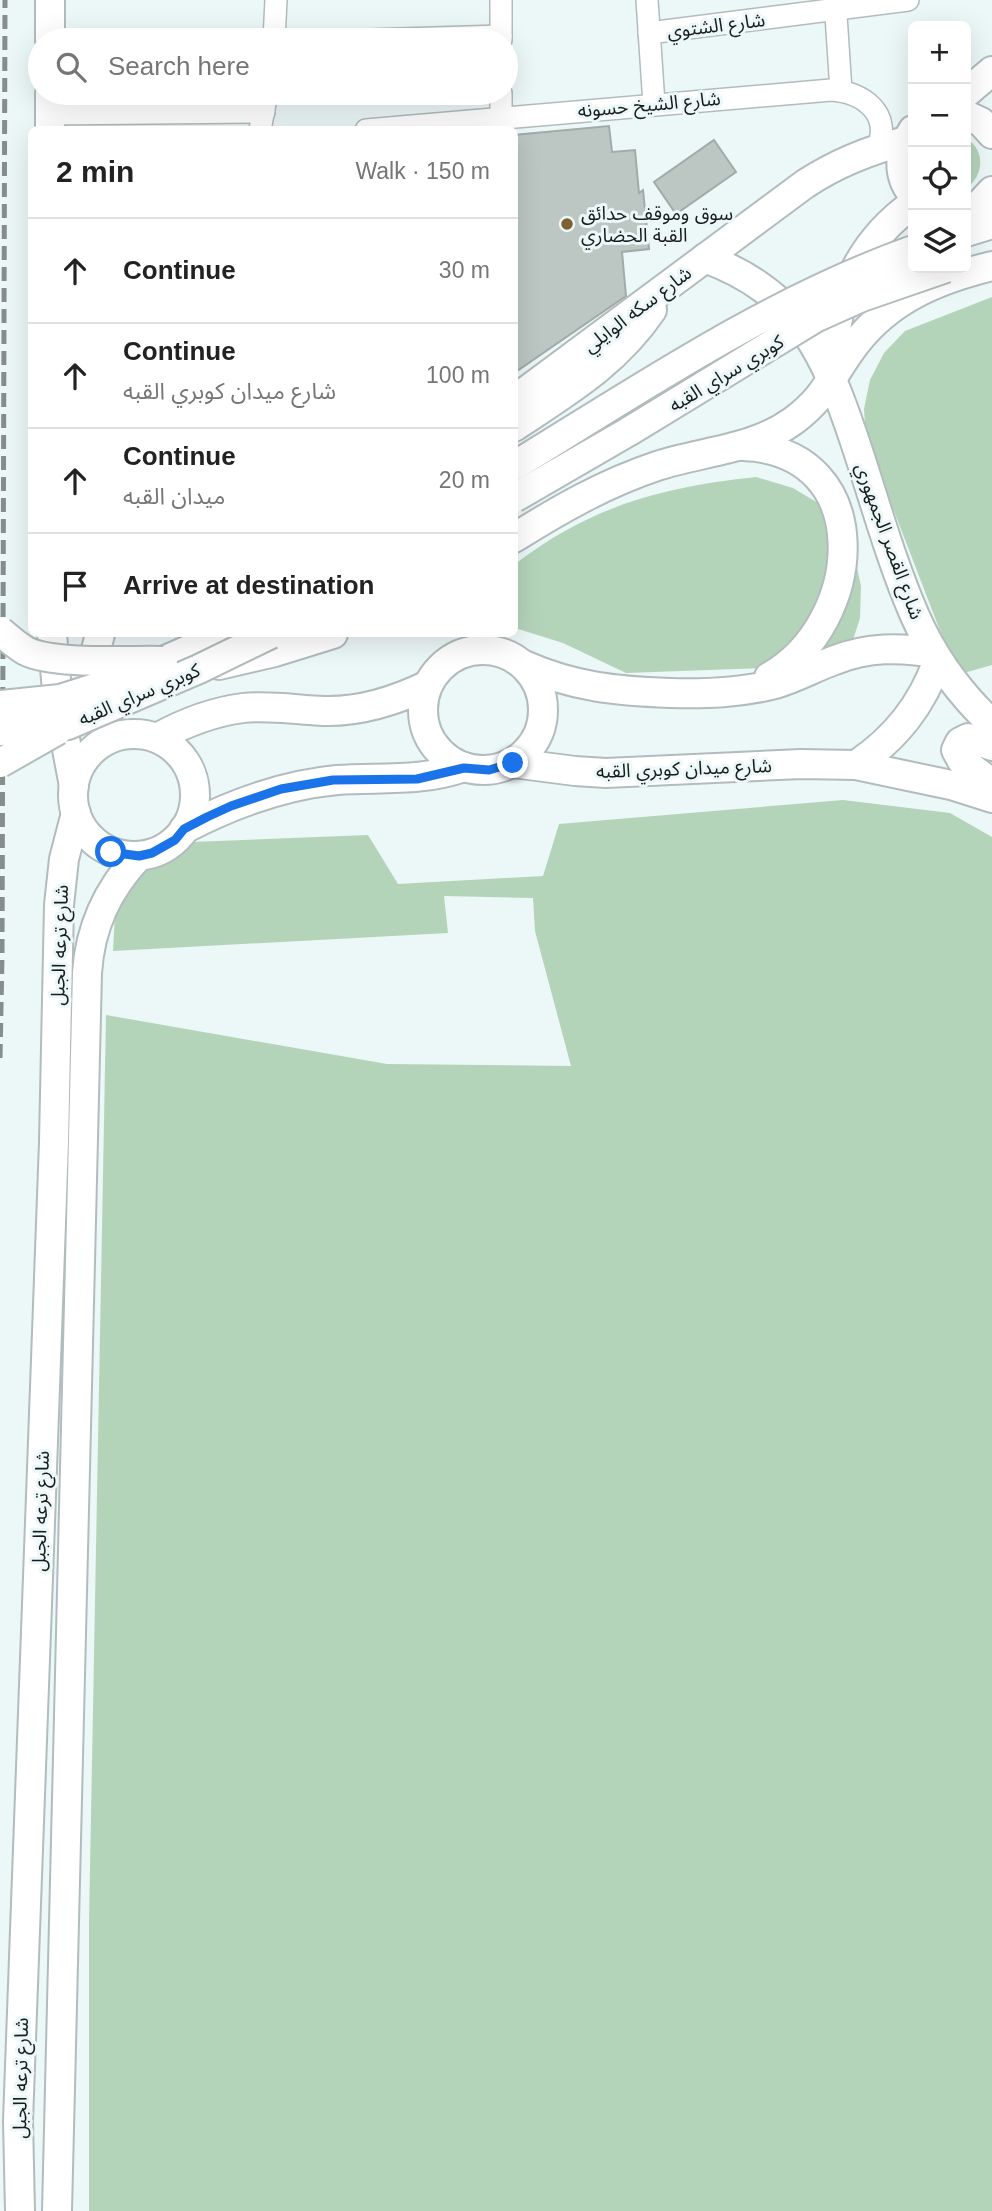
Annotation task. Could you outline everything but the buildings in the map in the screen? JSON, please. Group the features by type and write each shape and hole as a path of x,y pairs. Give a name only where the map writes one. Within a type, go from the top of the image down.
{"main road":[{"path":"50,0 50,28"},
{"path":"971,89 992,71"},
{"name":"شارع سكه الوايلي","path":"518,398 824,172 908,136"},
{"path":"908,141 901,162 908,188"},
{"path":"968,210 979,205 992,191"},
{"name":"شارع القصر الجمهوري","path":"833,380 836,324 846,287 864,253 908,209"},
{"path":"971,230 992,224"},
{"path":"971,259 992,251"},
{"name":"كوبري سراي القبه","path":"518,464 755,321 839,279 908,252"},
{"name":"شارع القصر الجمهوري","path":"705,258 739,272 783,305 807,333 833,380 906,594 936,656 967,699 992,724"},
{"path":"518,536 601,488 655,467 711,451 740,446 767,436 792,422 821,396 870,326 904,299 943,279 992,265"},
{"name":"كوبري سراي القبه","path":"518,496 815,318 862,297 932,273"},
{"path":"518,424 608,362 639,328 664,289"},
{"path":"740,446 779,453 813,474 835,507 844,546 839,584 815,637 788,664 744,691"},
{"path":"0,631 26,651 44,657 163,660"},
{"path":"99,637 94,667 116,737"},
{"name":"كوبري سراي القبه","path":"0,705 60,699 104,685 218,637"},
{"name":"كوبري سراي القبه","path":"0,731 68,725 199,669 265,637"},
{"path":"199,669 275,652 322,637"},
{"path":"53,639 58,702 81,826 100,846 111,852 139,856 164,848 184,829 231,806 281,789 333,780 417,779 464,768 489,770 513,763 532,746 542,723 544,710 539,685 524,665"},
{"path":"464,768 442,755 428,734 423,710 428,685 443,665 465,652 477,650 503,653 524,665 564,681 606,690 696,694 744,691 779,683 832,660 872,649 914,649 936,656 930,681 907,720 884,744 856,765"},
{"path":"157,738 201,717 225,711 265,706 348,710 389,702 428,685"},
{"path":"0,763 68,725"},
{"path":"75,800 77,773 93,751 116,737 143,735 157,738 179,753 192,777 194,804 184,829"},
{"path":"992,746 968,738 960,742 956,750 962,761 992,783"},
{"name":"شارع ميدان كوبري القبه","path":"513,763 606,773 801,764 856,765"},
{"path":"856,765 951,785 992,799"},
{"name":"شارع ترعه الجبل","path":"20,2211 18,2121 61,881 75,800"},
{"name":"شارع ترعه الجبل","path":"57,2211 87,973 95,925 108,895 139,856"},
{"path":"54,1142 83,1142"},
{"path":"28,1821 68,1824"}],"street":[{"path":"275,28 276,0"},
{"path":"501,0 501,28"},
{"path":"647,0 654,104"},
{"name":"شارع الشتوي","path":"649,33 835,5 908,0"},
{"path":"835,5 841,91 859,97 880,118 882,133 877,149"},
{"name":"شارع الشيخ حسونه","path":"393,126 841,91"},
{"path":"501,105 501,116"},
{"path":"50,112 264,112"}],"green space":[{"path":"971,142 980,156 979,170 972,183"},
{"path":"992,297 992,665 957,675 866,438 864,409 870,380 884,353 905,331"},
{"path":"756,477 793,488 818,503 854,554 861,586 860,618 852,643 817,666 626,673 563,643 518,629 518,562 572,527 600,514 658,494"},
{"path":"843,800 950,813 992,837 992,2211 89,2211 89,1922 106,1015 387,1064 571,1066 535,931 533,898 444,896 448,933 113,951 117,879 166,843 368,835 398,884 543,876 559,824"}],"railway":[{"path":"0,1058 5,0"}],"place":[{"name":"سوق وموقف حدائق القبة الحضاري","path":"567,224"}],"route":[{"path":"111,852 139,856 152,853 175,840 184,829 207,817 281,789 333,780 417,779 464,768 489,770 513,763"}]}
